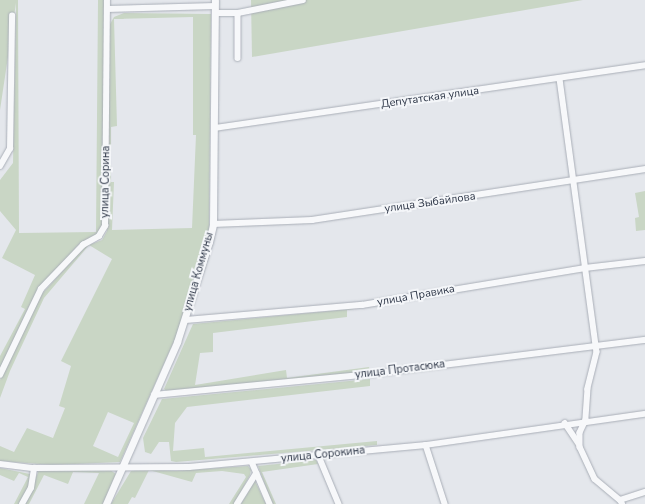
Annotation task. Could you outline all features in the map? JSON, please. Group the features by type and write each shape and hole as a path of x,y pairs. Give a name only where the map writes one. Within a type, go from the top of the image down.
{"street":[{"name":"улица Сорина","path":"0,375 41,289 83,244 99,236 105,226 107,0"},
{"path":"107,9 215,6 238,13 271,3 303,0"},
{"name":"улица Коммуны","path":"106,504 124,466 186,320 213,224 215,6"},
{"path":"238,13 238,58"},
{"path":"0,166 10,149 12,16"},
{"name":"Депутатская улица","path":"215,128 560,80 645,65"},
{"path":"560,80 597,357 588,389 586,420 580,433 580,447"},
{"name":"улица Зыбайлова","path":"213,224 312,220 574,182 645,169"},
{"name":"улица Правика","path":"186,320 362,305 585,268 645,261"},
{"name":"улица Протасюка","path":"154,395 371,374 645,340"},
{"name":"улица Сорокина","path":"0,464 34,468 124,466 189,467 426,445 586,420 645,414"},
{"path":"565,423 580,447 595,479 621,502 645,492"},
{"path":"426,445 445,504"},
{"path":"319,456 339,504"},
{"path":"252,462 270,504"},
{"path":"22,504 31,488 34,468"},
{"path":"237,504 256,474"}],"green space":[{"path":"0,0 18,0 19,233 96,232 98,0 104,0 102,229 96,237 80,243 35,294 0,369 0,356 25,309 21,307 35,275 2,258 16,230 0,211 0,180 13,163 16,3 0,110"},
{"path":"251,0 583,0 252,57"},
{"path":"124,13 211,14 209,229 184,319 120,462 53,465 0,461 0,446 14,452 27,428 53,438 65,408 59,406 71,366 61,361 112,259 89,245 44,298 10,371 0,398 0,380 41,295 86,246 102,240 107,231 109,26 114,17","holes":["193,17 193,135 196,135 192,228 112,230 114,182 111,182 111,127 117,126 114,19","108,412 134,423 118,457 93,446"]},
{"path":"645,191 645,230 636,231 635,218 639,217 635,193"},
{"path":"361,308 347,310 347,317 213,333 213,352 200,353 195,385 286,370 287,378 369,367 370,372 169,393 164,389 193,324"},
{"path":"370,379 370,386 187,407 175,423 173,451 204,448 205,457 377,441 377,445 176,462 171,461 169,442 159,442 151,454 145,452 143,438 162,399"},
{"path":"316,460 318,464 262,472 276,504 272,504 258,466"},
{"path":"248,466 251,469 250,475 234,504 229,504 246,477 244,474 222,471 196,473 192,482 149,470 135,498 132,497 128,504 111,504 131,471 142,469 176,471"},
{"path":"0,468 30,474 30,485 20,504 14,504 28,477 19,473 14,481 0,475"},
{"path":"39,470 110,470 116,474 103,504 84,504 99,473 73,472 68,484 44,475 29,504 25,504"},
{"path":"255,481 266,504 241,504"}]}
